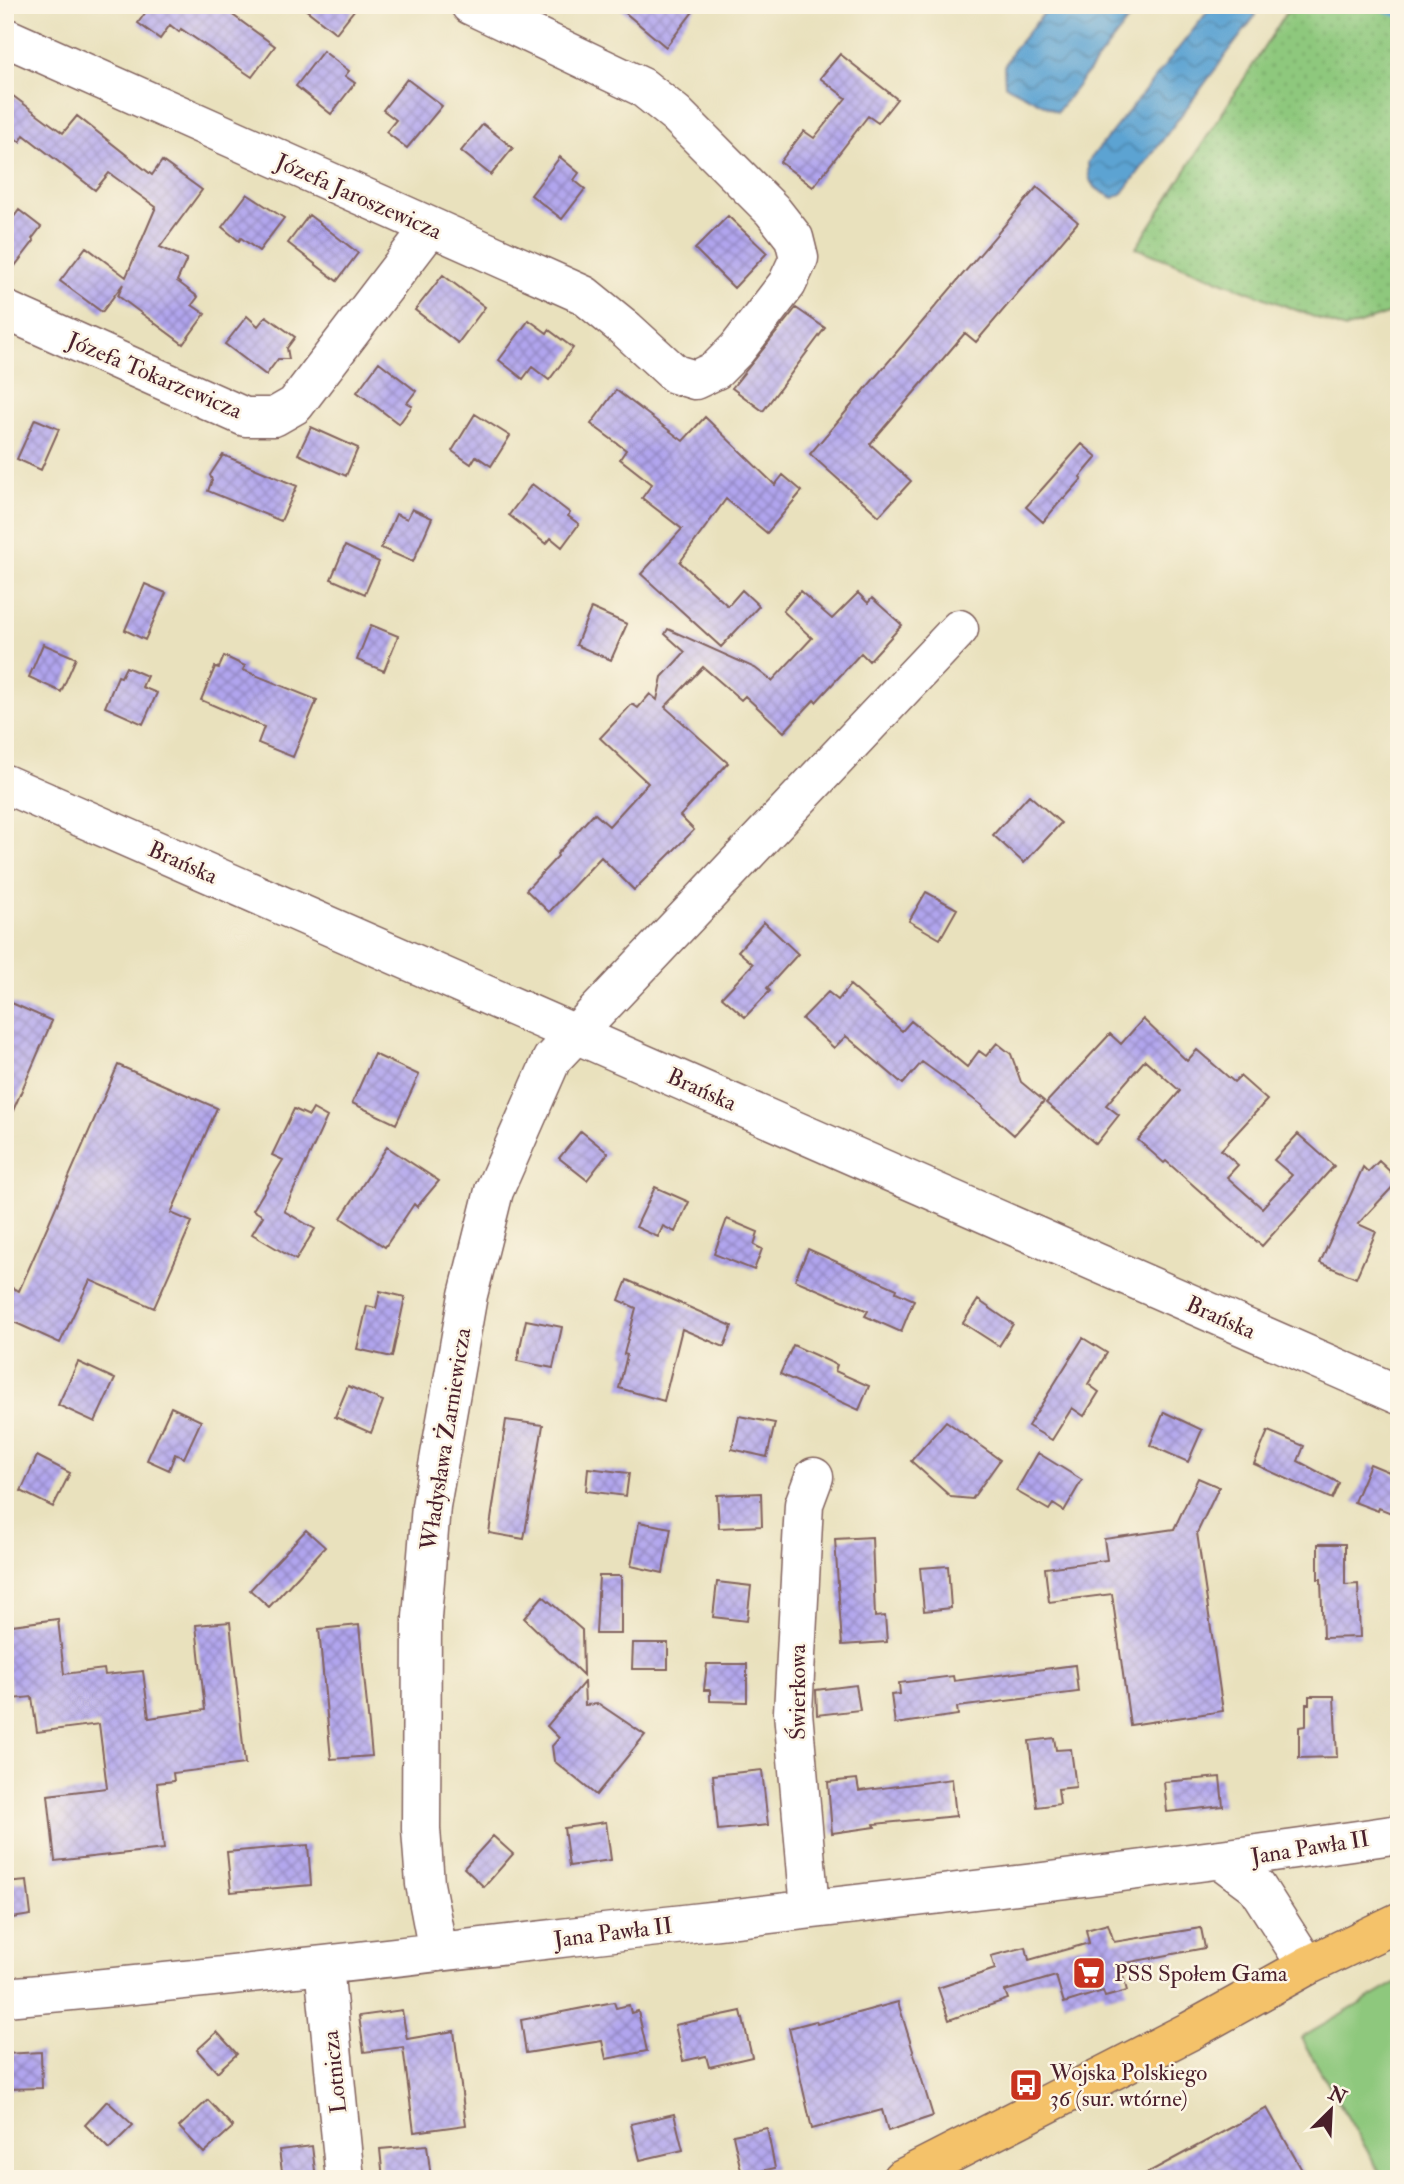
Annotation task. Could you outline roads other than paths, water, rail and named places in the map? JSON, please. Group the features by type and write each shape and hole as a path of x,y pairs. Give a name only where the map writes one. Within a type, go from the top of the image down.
{"main road":[{"path":"901,2179 1190,2031 1307,1966 1399,1922"}],"street":[{"name":"Józefa Jaroszewicza","path":"5,37 583,295 675,374 695,380 716,370 737,349 787,284 799,258 793,238 772,210 676,114 642,87 470,5"},
{"name":"Józefa Tokarzewicza","path":"5,310 245,417 274,417 295,405 430,228"},
{"name":"Władysława Żarniewicza","path":"438,1952 425,1884 421,1829 422,1617 430,1506 468,1295 494,1191 552,1059 959,629"},
{"name":"Brańska","path":"5,784 1399,1395"},
{"name":"Świerkowa","path":"810,1909 793,1712 804,1504 814,1477"},
{"name":"Jana Pawła II","path":"5,1997 324,1966 1221,1860 1399,1834"},
{"name":"Jana Pawła II","path":"1221,1860 1256,1886 1307,1966"},
{"name":"Lotnicza","path":"324,1966 345,2179"}],"water":[{"path":"1051,5 1140,5 1057,112 1005,85 1004,67 1012,51"},
{"path":"1213,5 1246,5 1254,10 1255,16 1123,193 1114,198 1101,192 1091,181 1088,162"}],"waterway":[{"path":"1377,5 1399,13"}],"place":[{"name":"PSS Społem Gama","path":"1089,1973"},
{"name":"Wojska Polskiego 36 (sur. wtórne)","path":"1026,2085"}]}
